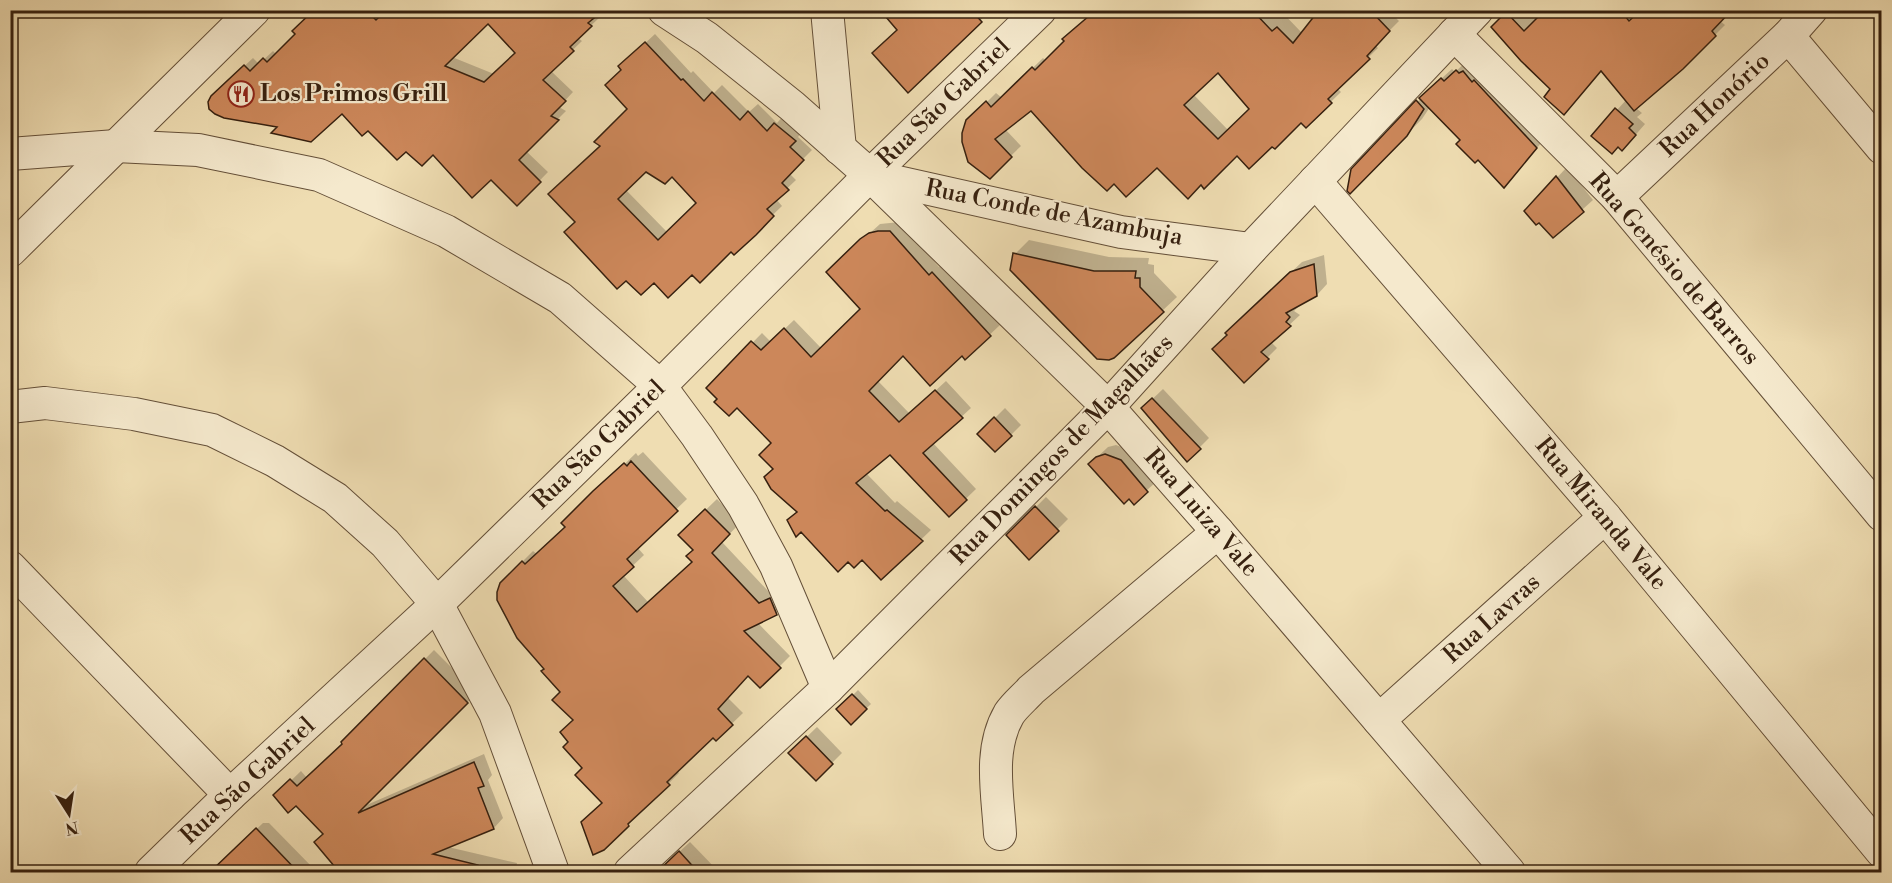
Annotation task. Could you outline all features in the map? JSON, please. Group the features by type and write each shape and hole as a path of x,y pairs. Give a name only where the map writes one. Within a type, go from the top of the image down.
{"street":[{"path":"10,251 254,10"},
{"name":"Rua Conde de Azambuja","path":"664,10 707,38 792,106 870,175 1121,232 1251,249"},
{"path":"827,10 840,149"},
{"name":"Rua São Gabriel","path":"152,873 230,795 437,604 1040,10"},
{"name":"Rua Domingos de Magalhães","path":"630,873 828,688 1108,407 1251,249 1477,10"},
{"name":"Rua Honório","path":"1617,197 1788,36 1811,10"},
{"name":"Rua Genésio de Barros","path":"1454,34 1617,197 1881,515"},
{"path":"1788,36 1881,148"},
{"path":"10,154 116,146 198,150 319,176 436,226 560,298 660,386 697,436 743,505 776,566 828,688"},
{"name":"Rua Luiza Vale","path":"870,175 1108,407 1218,532 1509,873"},
{"name":"Rua Miranda Vale","path":"1315,181 1605,517 1881,852"},
{"path":"10,407 45,403 134,414 212,430 275,461 335,498 384,543 437,604 495,712 553,873"},
{"name":"Rua Lavras","path":"1379,720 1605,517"},
{"path":"1000,834 996,761 999,737 1010,713 1031,690 1218,532"},
{"path":"10,567 230,795"}],"building":[{"path":"314,10 366,10 376,20 386,10 604,10 588,23 592,26 570,47 574,51 543,80 566,101 551,116 559,120 519,160 541,182 517,206 491,180 472,198 433,155 422,166 406,152 397,160 368,131 362,136 342,114 311,142 271,133 277,127 224,118 209,109 208,102 211,96 244,65 250,71 263,58 267,62 295,34 292,31","holes":["488,24 515,53 484,82 445,66"]},
{"path":"880,10 971,10 982,22 908,93 872,53 897,30"},
{"path":"1096,10 1252,10 1272,31 1277,27 1293,43 1319,10 1370,10 1390,31 1367,56 1370,59 1328,99 1332,103 1306,128 1301,123 1275,149 1272,147 1249,169 1237,156 1204,189 1201,185 1188,199 1157,168 1126,197 1114,184 1107,191 1082,168 1031,111 995,139 1012,157 990,179 968,162 962,142 966,120 986,101 991,107 1032,67 1035,70 1064,41 1062,39","holes":["1218,73 1249,109 1218,139 1184,105"]},
{"path":"1545,10 1620,10 1629,21 1641,10 1732,10 1712,31 1716,36 1683,69 1634,111 1601,71 1564,115 1544,97 1550,89 1491,27 1506,12 1524,31"},
{"path":"645,42 704,101 712,92 740,120 748,111 767,131 774,123 796,141 790,147 804,160 782,183 789,190 767,209 774,216 756,235 734,255 731,252 700,283 692,275 668,298 654,283 641,295 626,281 617,289 564,232 575,222 548,194 600,146 594,142 627,109 605,85 621,70 618,66","holes":["646,172 665,184 672,177 696,203 658,240 618,199"]},
{"path":"1456,70 1459,73 1463,71 1472,82 1474,80 1537,148 1504,188 1478,160 1475,163 1456,144 1460,140 1419,98 1441,78 1444,81"},
{"path":"1416,100 1424,109 1407,136 1350,194 1347,191 1351,169"},
{"path":"1615,108 1633,124 1629,128 1636,135 1622,151 1618,147 1612,154 1591,136"},
{"path":"1556,176 1584,212 1553,238 1539,223 1536,225 1524,211"},
{"path":"890,231 929,275 932,272 991,336 965,360 962,356 930,386 903,356 869,391 899,422 935,390 963,418 923,453 967,500 949,517 890,455 856,483 885,511 887,510 923,541 881,580 862,560 854,568 848,562 838,572 801,532 796,537 787,520 797,512 771,489 764,477 773,469 759,455 771,443 737,408 729,416 714,402 717,399 706,388 751,341 761,350 784,328 811,357 860,309 826,272 860,239 869,233"},
{"path":"1013,253 1094,271 1136,271 1135,278 1140,278 1140,287 1164,312 1114,358 1097,359 1010,270"},
{"path":"1314,264 1317,296 1286,313 1290,317 1286,322 1291,326 1261,352 1269,359 1244,383 1212,349 1227,335 1225,333 1290,272"},
{"path":"1152,398 1201,449 1187,462 1141,408"},
{"path":"994,417 1012,436 995,452 977,434"},
{"path":"1105,454 1121,460 1148,492 1134,505 1129,499 1124,504 1088,464 1096,457"},
{"path":"631,461 678,511 627,559 634,567 613,586 637,612 692,562 686,556 693,550 678,535 705,509 730,534 712,553 759,603 770,598 777,615 744,631 781,668 760,688 748,676 718,709 733,725 716,741 713,738 667,782 670,785 628,824 629,826 604,850 593,855 581,822 602,803 575,775 582,768 563,747 568,742 560,732 573,720 552,700 560,692 541,671 544,669 517,638 497,600 497,592 500,583 522,561 525,564 565,527 561,523 593,491 624,463 627,466"},
{"path":"1035,506 1059,531 1029,560 1006,535"},
{"path":"424,658 468,703 358,813 474,762 484,786 478,788 494,829 433,854 478,865 478,873 340,873 314,842 323,834 296,806 288,813 273,795 290,779 297,786 342,744 341,742"},
{"path":"852,694 867,709 851,725 836,709"},
{"path":"806,736 833,764 816,781 788,753"},
{"path":"256,828 299,873 209,873"},
{"path":"679,851 699,873 656,873"}],"place":[{"name":"Los Primos Grill","path":"241,94"}]}
